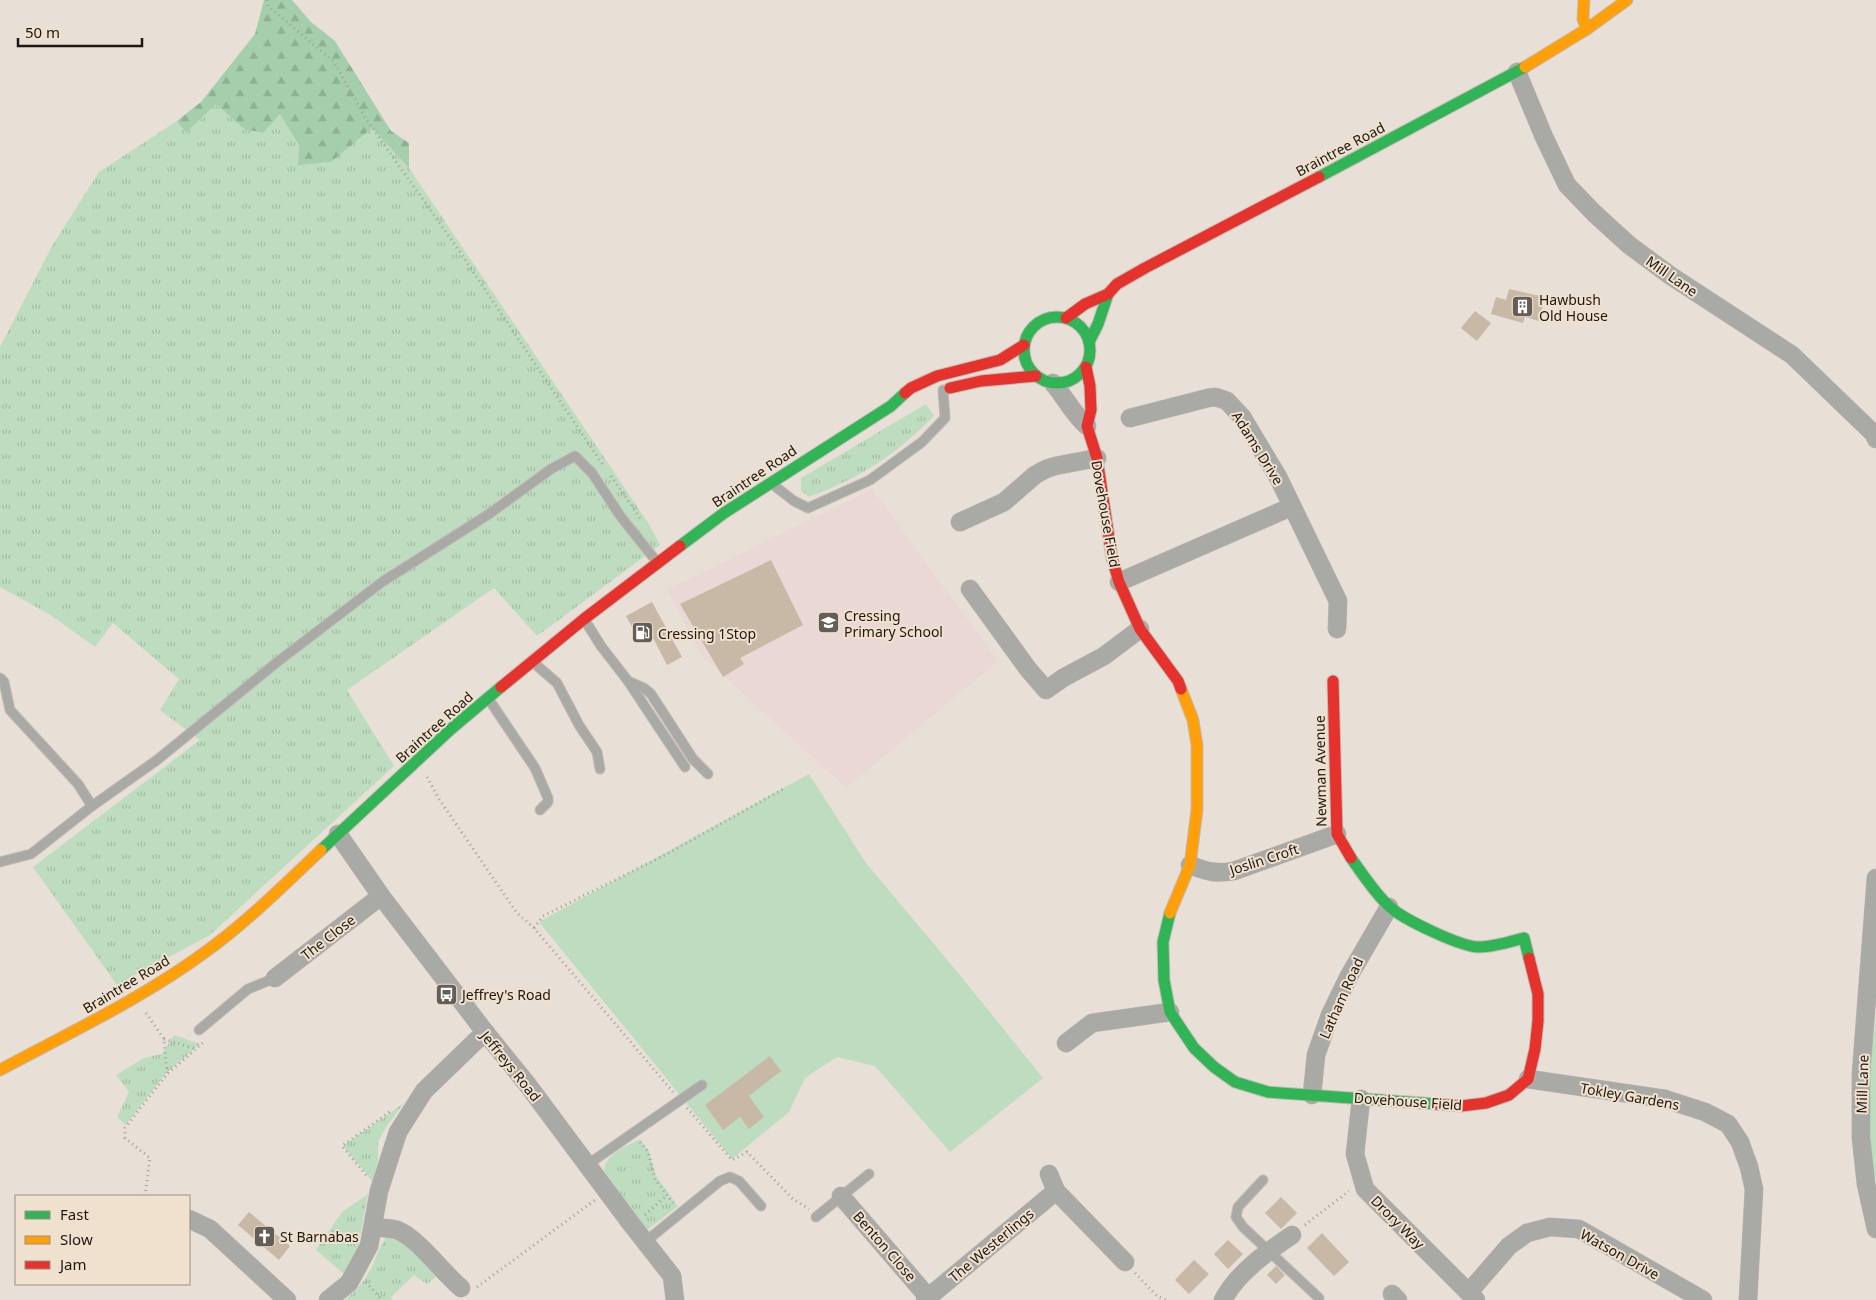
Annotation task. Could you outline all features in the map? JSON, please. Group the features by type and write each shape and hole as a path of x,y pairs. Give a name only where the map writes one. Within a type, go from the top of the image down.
{"main road":[{"path":"1584,0 1583,19 1587,29"},
{"name":"Braintree Road","path":"1066,318 1084,304 1108,294 1117,284 1145,268 1517,72 1587,29 1627,0"},
{"path":"1090,342 1080,326 1066,318 1055,317 1039,322 1028,334 1024,345 1026,361 1041,380 1053,383 1072,380 1086,367 1090,355 1090,342 1108,294"},
{"name":"Braintree Road","path":"0,1070 135,998 179,970 223,938 488,698 657,562 769,483 891,406 911,388 937,376 1000,360 1024,345"},
{"name":"Dovehouse Field","path":"1086,367 1090,386 1091,410 1087,426 1097,458 1112,558 1119,582 1140,629 1178,681 1193,720 1198,764 1197,810 1190,865 1171,908 1163,942 1164,980 1170,1012 1194,1048 1234,1082 1268,1092 1461,1106 1486,1103 1509,1095 1528,1079"},
{"path":"929,395 981,381 1036,376"},
{"name":"Braintree Road","path":"891,406 916,400"},
{"name":"Newman Avenue","path":"1333,681 1337,834 1352,859 1389,907 1417,924 1456,941 1477,947 1498,945 1524,938 1538,994 1536,1049 1528,1079"}],"street":[{"name":"Mill Lane","path":"1517,72 1544,137 1567,185 1594,213 1629,245 1671,276 1792,355 1874,434 1876,439"},
{"name":"Dovehouse Field","path":"1053,383 1063,394 1077,417 1087,426"},
{"name":"Adams Drive","path":"1130,418 1208,398 1222,399 1227,402 1242,418 1278,478 1338,601 1337,629"},
{"path":"960,522 1004,502 1035,475 1046,469 1097,458"},
{"path":"1119,582 1291,506"},
{"path":"970,589 1028,669 1046,690 1063,678 1104,656 1140,629"},
{"name":"Jeffreys Road","path":"338,834 381,896 485,1032 528,1084 607,1192 672,1276 675,1300"},
{"name":"Joslin Croft","path":"1190,865 1209,872 1234,871 1337,834"},
{"name":"Mill Lane","path":"1876,878 1875,924 1861,1074 1861,1138 1866,1184 1876,1230"},
{"name":"The Close","path":"275,978 381,896"},
{"name":"Latham Road","path":"1312,1095 1316,1056 1330,1015 1349,976 1389,907"},
{"path":"1066,1043 1092,1023 1170,1012"},
{"path":"328,1300 349,1283 369,1246 380,1191 398,1132 424,1091 485,1032"},
{"name":"Tokley Gardens","path":"1528,1079 1665,1099 1705,1112 1728,1124 1740,1142 1754,1189 1748,1300"},
{"name":"Drory Way","path":"1361,1098 1355,1154 1365,1189 1473,1296"},
{"path":"1049,1174 1056,1190 1125,1262"},
{"name":"The Westerlings","path":"927,1298 1056,1190"},
{"name":"Benton Close","path":"841,1196 927,1298"},
{"path":"190,1219 210,1229 287,1300"},
{"path":"374,1227 398,1230 413,1240 447,1277 468,1288"},
{"name":"Watson Drive","path":"1473,1296 1509,1246 1527,1233 1550,1227 1579,1229 1703,1300"},
{"path":"1223,1300 1229,1288 1268,1251 1292,1234"}],"lane":[{"path":"769,483 794,501 808,508 870,480 922,442 945,418 944,390"},
{"path":"0,862 31,854 92,806 157,760 276,663 382,582 489,514 551,470 575,456 592,473 621,517 657,562"},
{"path":"584,619 601,646 628,680 685,767"},
{"path":"532,661 557,683 579,725 597,752 600,770"},
{"path":"0,678 4,682 10,710 78,784 92,806"},
{"path":"628,680 651,694 693,759 708,774"},
{"path":"488,698 535,768 548,798 548,802 540,810"},
{"path":"199,1030 248,989 275,978"},
{"path":"587,1165 702,1085"},
{"path":"816,1217 869,1174"},
{"path":"645,1242 730,1176 739,1181 761,1206"},
{"path":"1263,1180 1238,1207 1236,1217 1243,1227 1320,1298"}],"path":[{"path":"267,0 268,6 334,62 366,119 453,242 644,524"},
{"path":"418,760 439,799 517,913 534,928 732,1160 747,1152 793,1199 808,1207 816,1217"},
{"path":"534,928 543,916 665,855 785,788"},
{"path":"135,998 164,1039 167,1074"},
{"path":"145,1195 150,1158 125,1138 125,1128 167,1074 211,1037"},
{"path":"164,1039 196,1049"},
{"path":"380,1191 342,1146 404,1102 416,1104"},
{"path":"634,1133 648,1152 655,1179 681,1213"},
{"path":"1292,1234 1346,1194 1362,1179"},
{"path":"468,1288 607,1192"},
{"path":"632,1225 667,1196"},
{"path":"1125,1262 1157,1296 1166,1300"},
{"path":"356,1270 382,1300"}],"shaded area":[{"name":"Cressing Primary School","path":"872,489 998,661 846,788 702,656 667,590"}],"green space":[{"path":"264,0 292,0 311,22 335,41 391,131 409,143 409,168 372,128 331,162 298,165 299,145 280,114 263,133 244,129 216,104 186,133 177,121 201,102 255,34"},
{"path":"216,104 244,129 280,113 299,145 298,165 372,128 409,168 649,524 660,545 537,636 494,588 347,690 394,766 210,935 117,985 33,867 200,740 160,710 179,679 113,623 95,647 49,614 0,587 0,347 52,246 99,172 177,121 186,133"},
{"path":"926,404 934,416 891,454 845,482 809,497 801,491 801,478"},
{"path":"809,774 866,863 1043,1078 950,1152 875,1066 837,1057 805,1078 789,1112 732,1159 539,922"},
{"path":"1876,1018 1876,1181 1869,1141 1868,1100"},
{"path":"174,1035 200,1044 166,1073 126,1125 117,1117 129,1092 116,1075 144,1058 162,1054"},
{"path":"404,1103 386,1127 378,1142 378,1160 373,1182 343,1146"},
{"path":"640,1139 649,1151 656,1176 678,1206 647,1230 604,1173 605,1166 611,1156"},
{"path":"368,1194 358,1247 344,1274 316,1250 342,1212"},
{"path":"387,1236 398,1236 436,1270 437,1276 427,1284 414,1275 391,1297 393,1300 345,1300 367,1275"}],"building":[{"name":"Hawbush Old House","path":"1509,289 1540,296 1539,300 1544,301 1539,321 1525,317 1523,323 1491,314 1496,297 1506,300"},
{"path":"1475,311 1491,323 1477,341 1461,328"},
{"name":"Cressing Primary School","path":"771,560 803,625 740,658 744,664 723,677 680,604"},
{"path":"652,602 682,657 667,665 647,626 635,632 626,616"},
{"path":"770,1056 781,1071 749,1096 764,1117 749,1129 740,1117 723,1130 705,1105"},
{"path":"1281,1197 1297,1213 1281,1229 1265,1213"},
{"name":"St Barnabas","path":"249,1212 290,1246 279,1260 238,1225"},
{"path":"1322,1233 1349,1262 1334,1276 1307,1248"},
{"path":"1228,1240 1243,1254 1228,1269 1214,1254"},
{"path":"1194,1260 1209,1274 1189,1294 1175,1280"},
{"path":"1276,1266 1285,1275 1276,1284 1267,1275"}],"traffic: fast":[{"path":"1319,177 1525,67"},
{"path":"1089,342 1098,324 1108,294"},
{"path":"1050,317 1064,317 1076,322 1085,331 1090,343 1090,350 1088,363 1081,374 1064,383 1050,383 1038,378 1029,369 1024,357 1024,343 1029,331 1038,322 1050,317"},
{"path":"680,546 724,513 891,406 905,393"},
{"path":"321,850 451,729 501,687"},
{"path":"1351,858 1384,901 1406,918 1470,946 1490,946 1524,938 1529,958"},
{"path":"1170,913 1163,942 1164,980 1170,1012 1194,1048 1214,1067 1235,1082 1268,1092 1436,1104"}],"traffic: slow":[{"path":"1584,0 1583,19 1587,29"},
{"path":"1525,67 1587,29 1627,0"},
{"path":"1170,913 1190,865 1197,810 1197,745 1193,720 1181,689"},
{"path":"0,1070 104,1015 180,970 235,929 321,850"}],"traffic: jam":[{"path":"1066,318 1085,304 1108,294 1117,284 1145,268 1319,177"},
{"path":"905,393 911,388 937,376 1000,360 1024,345"},
{"path":"1086,367 1090,386 1091,410 1087,426 1097,458 1112,558 1119,582 1140,629 1178,681 1181,689"},
{"path":"950,388 981,381 1036,376"},
{"path":"501,687 584,619 680,546"},
{"path":"1333,681 1337,834 1351,858"},
{"path":"1436,1104 1461,1106 1486,1103 1509,1095 1528,1079 1535,1049 1538,1021 1538,994 1529,958"}],"place":[{"name":"Hawbush Old House","path":"1523,307"},
{"name":"Cressing Primary School","path":"828,623"},
{"name":"Cressing 1Stop","path":"642,633"},
{"name":"Jeffrey's Road","path":"446,994"},
{"name":"St Barnabas","path":"264,1236"}]}
